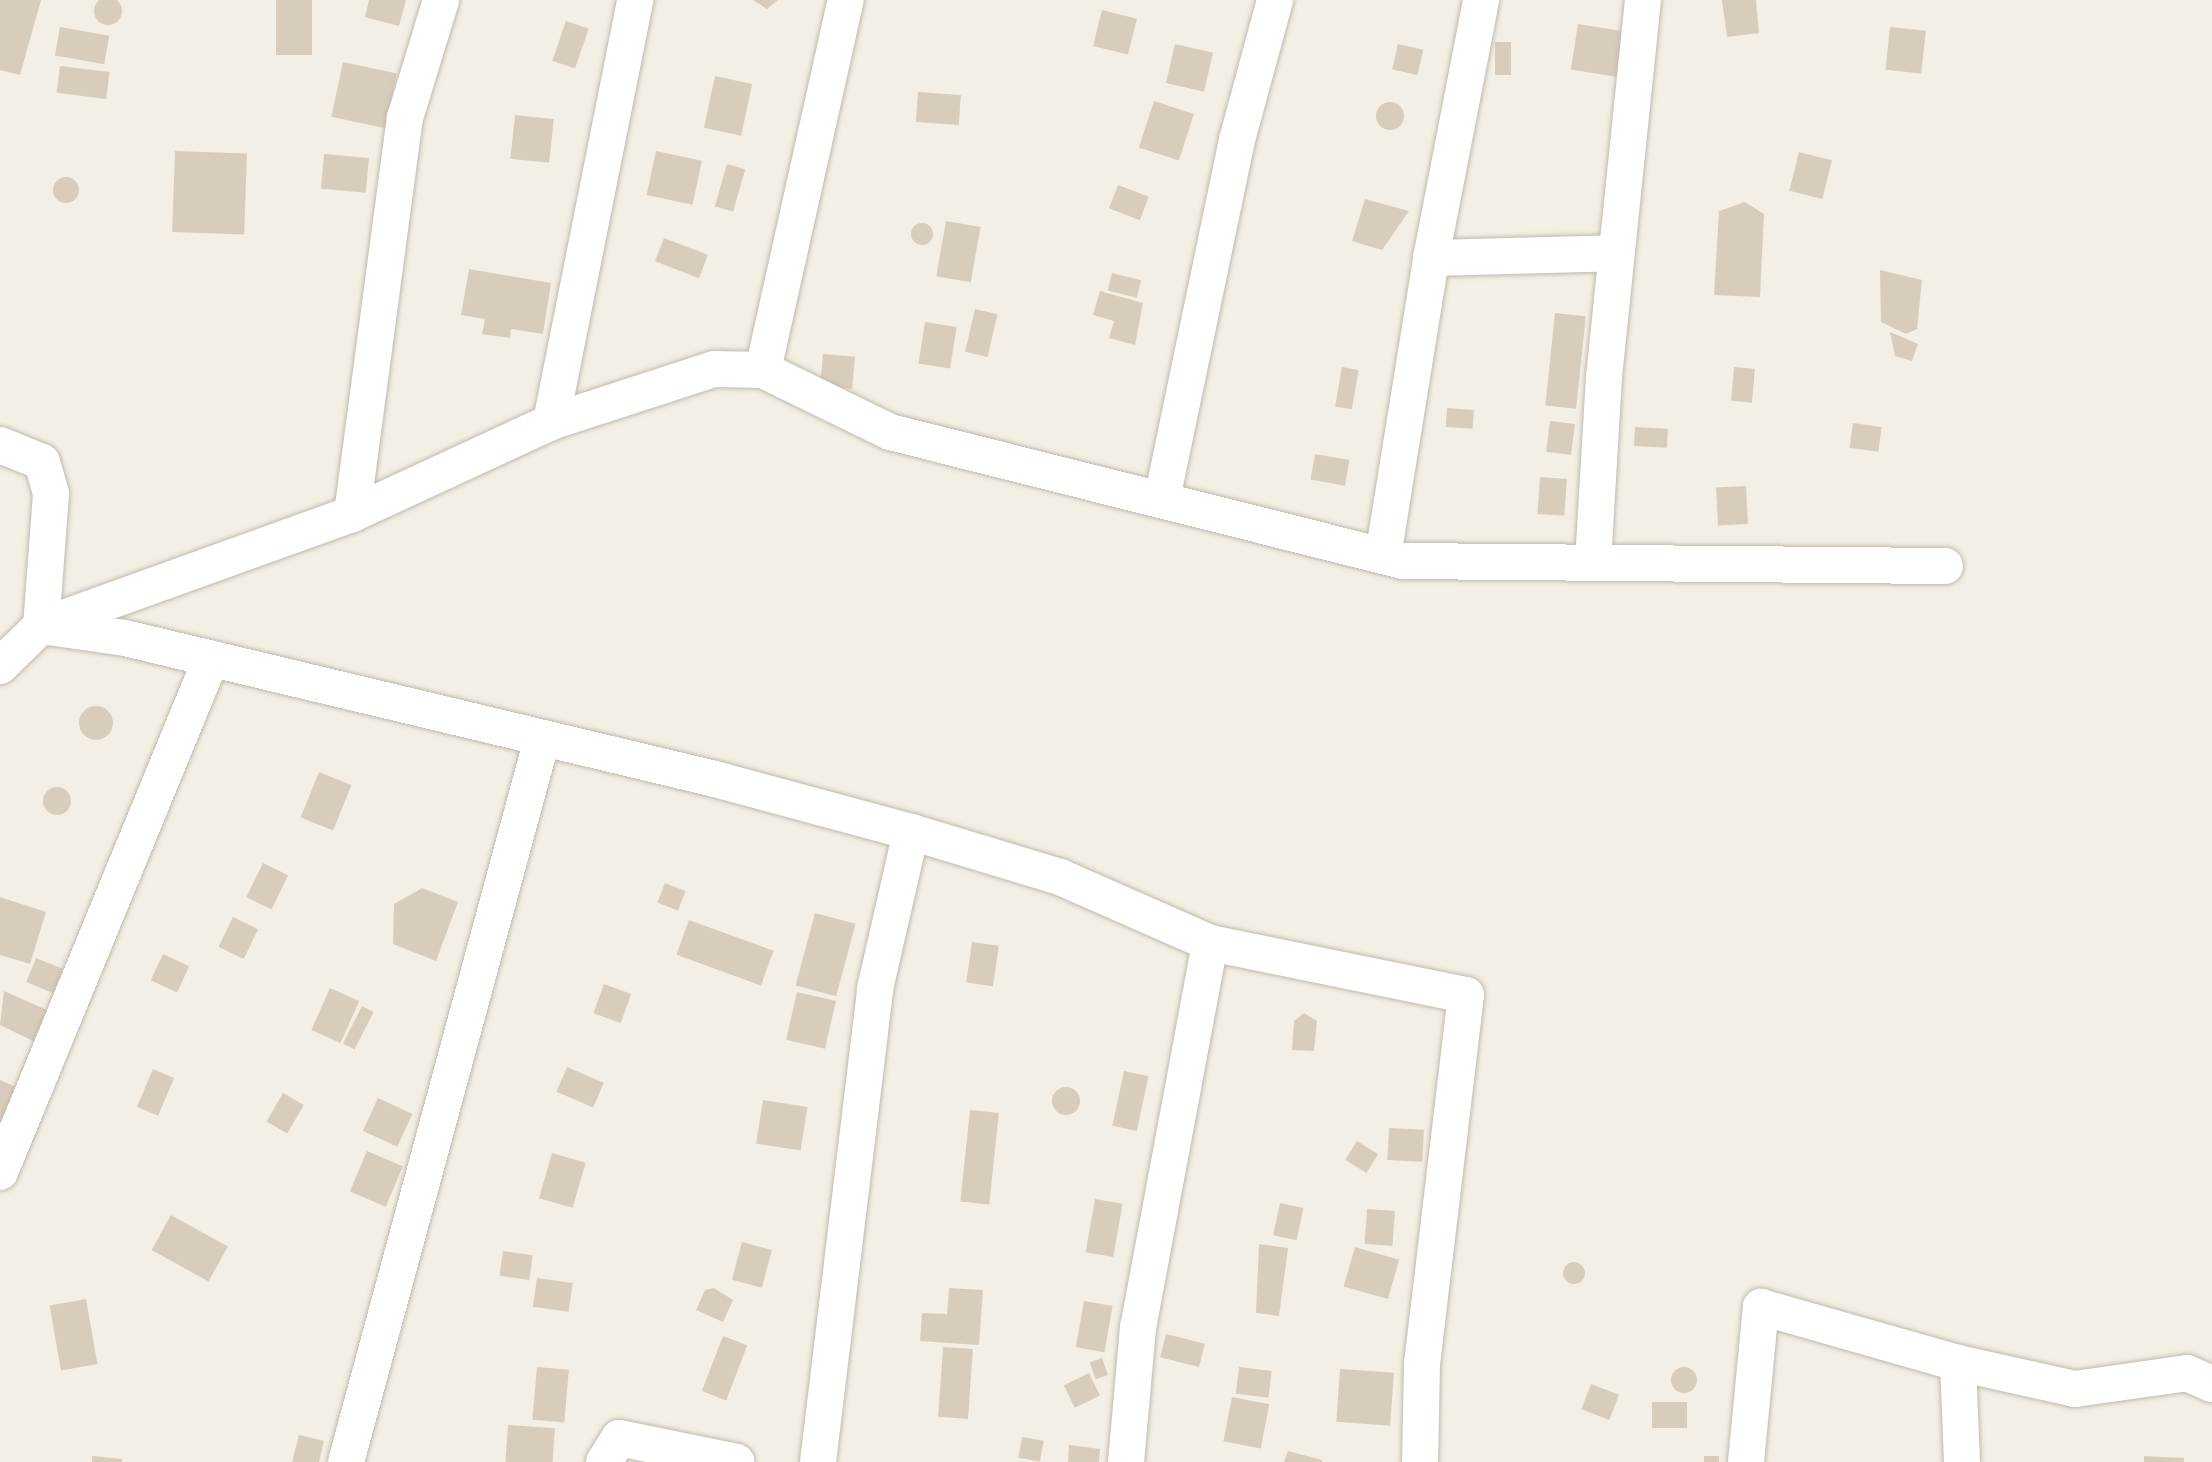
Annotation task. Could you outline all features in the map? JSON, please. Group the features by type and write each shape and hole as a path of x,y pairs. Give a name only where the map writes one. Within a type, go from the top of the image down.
{"street":[{"path":"352,514 405,118 441,0"},
{"path":"551,422 635,0"},
{"path":"763,370 846,0"},
{"path":"1162,499 1237,140 1275,0"},
{"path":"1383,556 1431,258 1481,0"},
{"path":"1593,562 1616,253 1643,0"},
{"path":"1431,258 1616,253"},
{"path":"0,666 41,626 352,514 551,422 714,369 763,370 890,432 1403,561 1945,566"},
{"path":"0,445 42,462 51,494 41,626"},
{"path":"41,626 211,659 911,832 1060,877 1210,943 1466,995 1422,1362 1420,1462"},
{"path":"0,1172 211,659"},
{"path":"346,1462 542,739"},
{"path":"818,1462 875,989 911,832"},
{"path":"1126,1462 1138,1328 1210,943"},
{"path":"1746,1462 1761,1307 1958,1363 2075,1389 2187,1373 2212,1384"},
{"path":"1958,1363 1962,1462"},
{"path":"604,1462 619,1438 737,1462"}],"building":[{"path":"108,-3 118,1 122,11 118,21 108,25 98,21 94,11 98,1"},
{"path":"0,0 41,0 20,75 0,70"},
{"path":"276,0 312,0 312,55 276,55"},
{"path":"369,0 406,0 399,26 365,17"},
{"path":"753,0 778,0 767,9"},
{"path":"1722,0 1756,0 1759,33 1727,37"},
{"path":"1102,10 1137,19 1128,55 1093,46"},
{"path":"566,21 589,29 575,69 552,61"},
{"path":"1578,24 1623,31 1616,77 1571,69"},
{"path":"60,27 109,36 104,64 55,56"},
{"path":"1890,27 1926,31 1921,74 1886,70"},
{"path":"1495,42 1511,42 1511,75 1495,75"},
{"path":"1175,44 1213,53 1204,92 1166,83"},
{"path":"1398,44 1423,50 1417,75 1392,69"},
{"path":"343,62 397,73 385,128 331,117"},
{"path":"60,66 110,72 106,99 57,93"},
{"path":"715,76 752,84 741,136 704,128"},
{"path":"918,92 961,95 959,125 916,122"},
{"path":"1154,101 1194,114 1179,161 1139,148"},
{"path":"1390,102 1400,106 1404,116 1400,126 1390,130 1380,126 1376,116 1380,106"},
{"path":"515,115 554,119 549,163 510,159"},
{"path":"175,151 247,154 244,234 172,232"},
{"path":"656,151 702,161 693,205 647,195"},
{"path":"1799,152 1832,160 1822,199 1789,191"},
{"path":"324,154 369,158 366,193 321,189"},
{"path":"727,164 745,169 733,212 715,206"},
{"path":"66,177 75,181 79,190 75,199 66,203 57,199 53,190 57,181"},
{"path":"1118,185 1149,197 1140,220 1109,208"},
{"path":"1365,199 1409,211 1382,250 1352,241"},
{"path":"1745,202 1764,214 1760,297 1714,295 1719,211"},
{"path":"946,221 980,227 971,282 936,276"},
{"path":"922,223 933,234 922,245 911,234"},
{"path":"664,238 708,255 699,278 655,261"},
{"path":"469,269 551,283 543,334 511,329 510,338 482,334 485,319 461,315"},
{"path":"1880,270 1922,280 1917,329 1906,334 1881,322"},
{"path":"1112,273 1141,280 1137,298 1108,290"},
{"path":"1100,291 1143,303 1135,345 1109,338 1114,321 1093,315"},
{"path":"975,309 997,314 988,357 965,352"},
{"path":"1555,313 1586,316 1576,409 1545,405"},
{"path":"925,322 957,327 950,368 918,363"},
{"path":"1890,332 1918,344 1912,361 1895,356"},
{"path":"823,354 855,357 852,389 820,386"},
{"path":"1342,367 1359,370 1352,409 1335,406"},
{"path":"1734,367 1755,369 1752,403 1731,401"},
{"path":"1447,408 1474,410 1473,429 1446,427"},
{"path":"1550,421 1575,424 1571,455 1546,452"},
{"path":"1853,423 1882,427 1878,452 1850,448"},
{"path":"1635,427 1668,429 1667,448 1634,446"},
{"path":"1315,454 1349,460 1345,486 1310,480"},
{"path":"1540,477 1567,479 1564,516 1537,514"},
{"path":"1746,486 1748,524 1718,526 1716,488"},
{"path":"96,706 108,711 113,723 108,735 96,740 84,735 79,723 84,711"},
{"path":"319,772 351,785 333,831 301,817"},
{"path":"57,787 67,791 71,801 67,811 57,815 47,811 43,801 47,791"},
{"path":"263,863 288,875 272,909 246,897"},
{"path":"665,883 686,891 678,910 657,903"},
{"path":"422,888 458,902 436,961 393,944 394,904"},
{"path":"0,897 46,912 30,964 0,955"},
{"path":"815,913 856,924 836,996 796,985"},
{"path":"233,917 258,929 244,959 219,947"},
{"path":"689,920 774,951 761,986 676,955"},
{"path":"972,942 999,946 993,986 966,983"},
{"path":"163,954 189,966 177,993 151,980"},
{"path":"36,958 63,969 53,993 26,982"},
{"path":"604,984 631,994 621,1023 593,1013"},
{"path":"330,988 359,1001 341,1043 311,1030"},
{"path":"4,991 47,1010 37,1043 0,1025"},
{"path":"797,992 836,1001 825,1049 786,1040"},
{"path":"362,1006 374,1012 355,1049 343,1043"},
{"path":"1304,1013 1317,1021 1314,1051 1292,1050 1294,1021"},
{"path":"567,1067 604,1083 593,1107 556,1092"},
{"path":"153,1069 174,1078 158,1116 137,1107"},
{"path":"1124,1071 1148,1076 1137,1131 1112,1126"},
{"path":"0,1080 16,1087 0,1123"},
{"path":"1066,1087 1076,1091 1080,1101 1076,1111 1066,1115 1056,1111 1052,1101 1056,1091"},
{"path":"283,1093 304,1105 287,1134 266,1122"},
{"path":"378,1098 412,1114 397,1147 363,1131"},
{"path":"763,1100 807,1107 801,1150 756,1143"},
{"path":"970,1110 999,1113 989,1205 960,1201"},
{"path":"1389,1128 1424,1130 1422,1162 1387,1160"},
{"path":"1357,1141 1378,1154 1367,1173 1345,1160"},
{"path":"367,1151 403,1166 386,1207 350,1192"},
{"path":"552,1153 586,1163 573,1208 539,1198"},
{"path":"1095,1199 1123,1204 1113,1257 1086,1252"},
{"path":"1280,1203 1303,1208 1297,1240 1273,1235"},
{"path":"1367,1209 1395,1211 1392,1246 1365,1244"},
{"path":"171,1215 228,1247 208,1281 152,1250"},
{"path":"742,1242 772,1250 762,1288 732,1280"},
{"path":"1259,1244 1288,1248 1279,1316 1256,1313"},
{"path":"1355,1247 1399,1260 1388,1299 1344,1286"},
{"path":"503,1251 533,1255 529,1280 500,1276"},
{"path":"1574,1262 1582,1265 1585,1273 1582,1281 1574,1284 1566,1281 1563,1273 1566,1265"},
{"path":"537,1278 573,1283 569,1312 533,1307"},
{"path":"714,1288 733,1300 723,1322 696,1310 705,1290"},
{"path":"949,1288 983,1290 979,1345 920,1341 922,1313 947,1314"},
{"path":"86,1299 97,1364 61,1370 50,1305"},
{"path":"1084,1301 1113,1306 1104,1352 1076,1347"},
{"path":"1166,1334 1205,1344 1199,1367 1160,1357"},
{"path":"723,1336 747,1345 726,1400 702,1391"},
{"path":"943,1347 973,1349 968,1419 938,1417"},
{"path":"1102,1358 1108,1375 1096,1379 1090,1362"},
{"path":"537,1367 569,1370 564,1423 532,1420"},
{"path":"1239,1367 1272,1371 1268,1398 1236,1394"},
{"path":"1684,1367 1693,1371 1697,1380 1693,1389 1684,1393 1675,1389 1671,1380 1675,1371"},
{"path":"1340,1369 1394,1373 1390,1426 1336,1422"},
{"path":"1089,1373 1100,1395 1075,1408 1064,1385"},
{"path":"1591,1384 1619,1395 1609,1420 1581,1409"},
{"path":"1232,1397 1269,1404 1261,1448 1223,1441"},
{"path":"1652,1402 1687,1402 1687,1428 1652,1428"},
{"path":"508,1425 555,1428 553,1462 505,1462"},
{"path":"299,1435 324,1441 319,1462 292,1462"},
{"path":"1022,1437 1044,1441 1040,1462 1018,1458"},
{"path":"1069,1445 1100,1449 1099,1462 1068,1462"},
{"path":"1288,1451 1322,1460 1322,1462 1284,1462"},
{"path":"92,1456 122,1459 122,1462 92,1462"},
{"path":"1704,1456 1719,1456 1719,1462 1704,1462"},
{"path":"2144,1456 2184,1458 2184,1462 2144,1462"}]}
